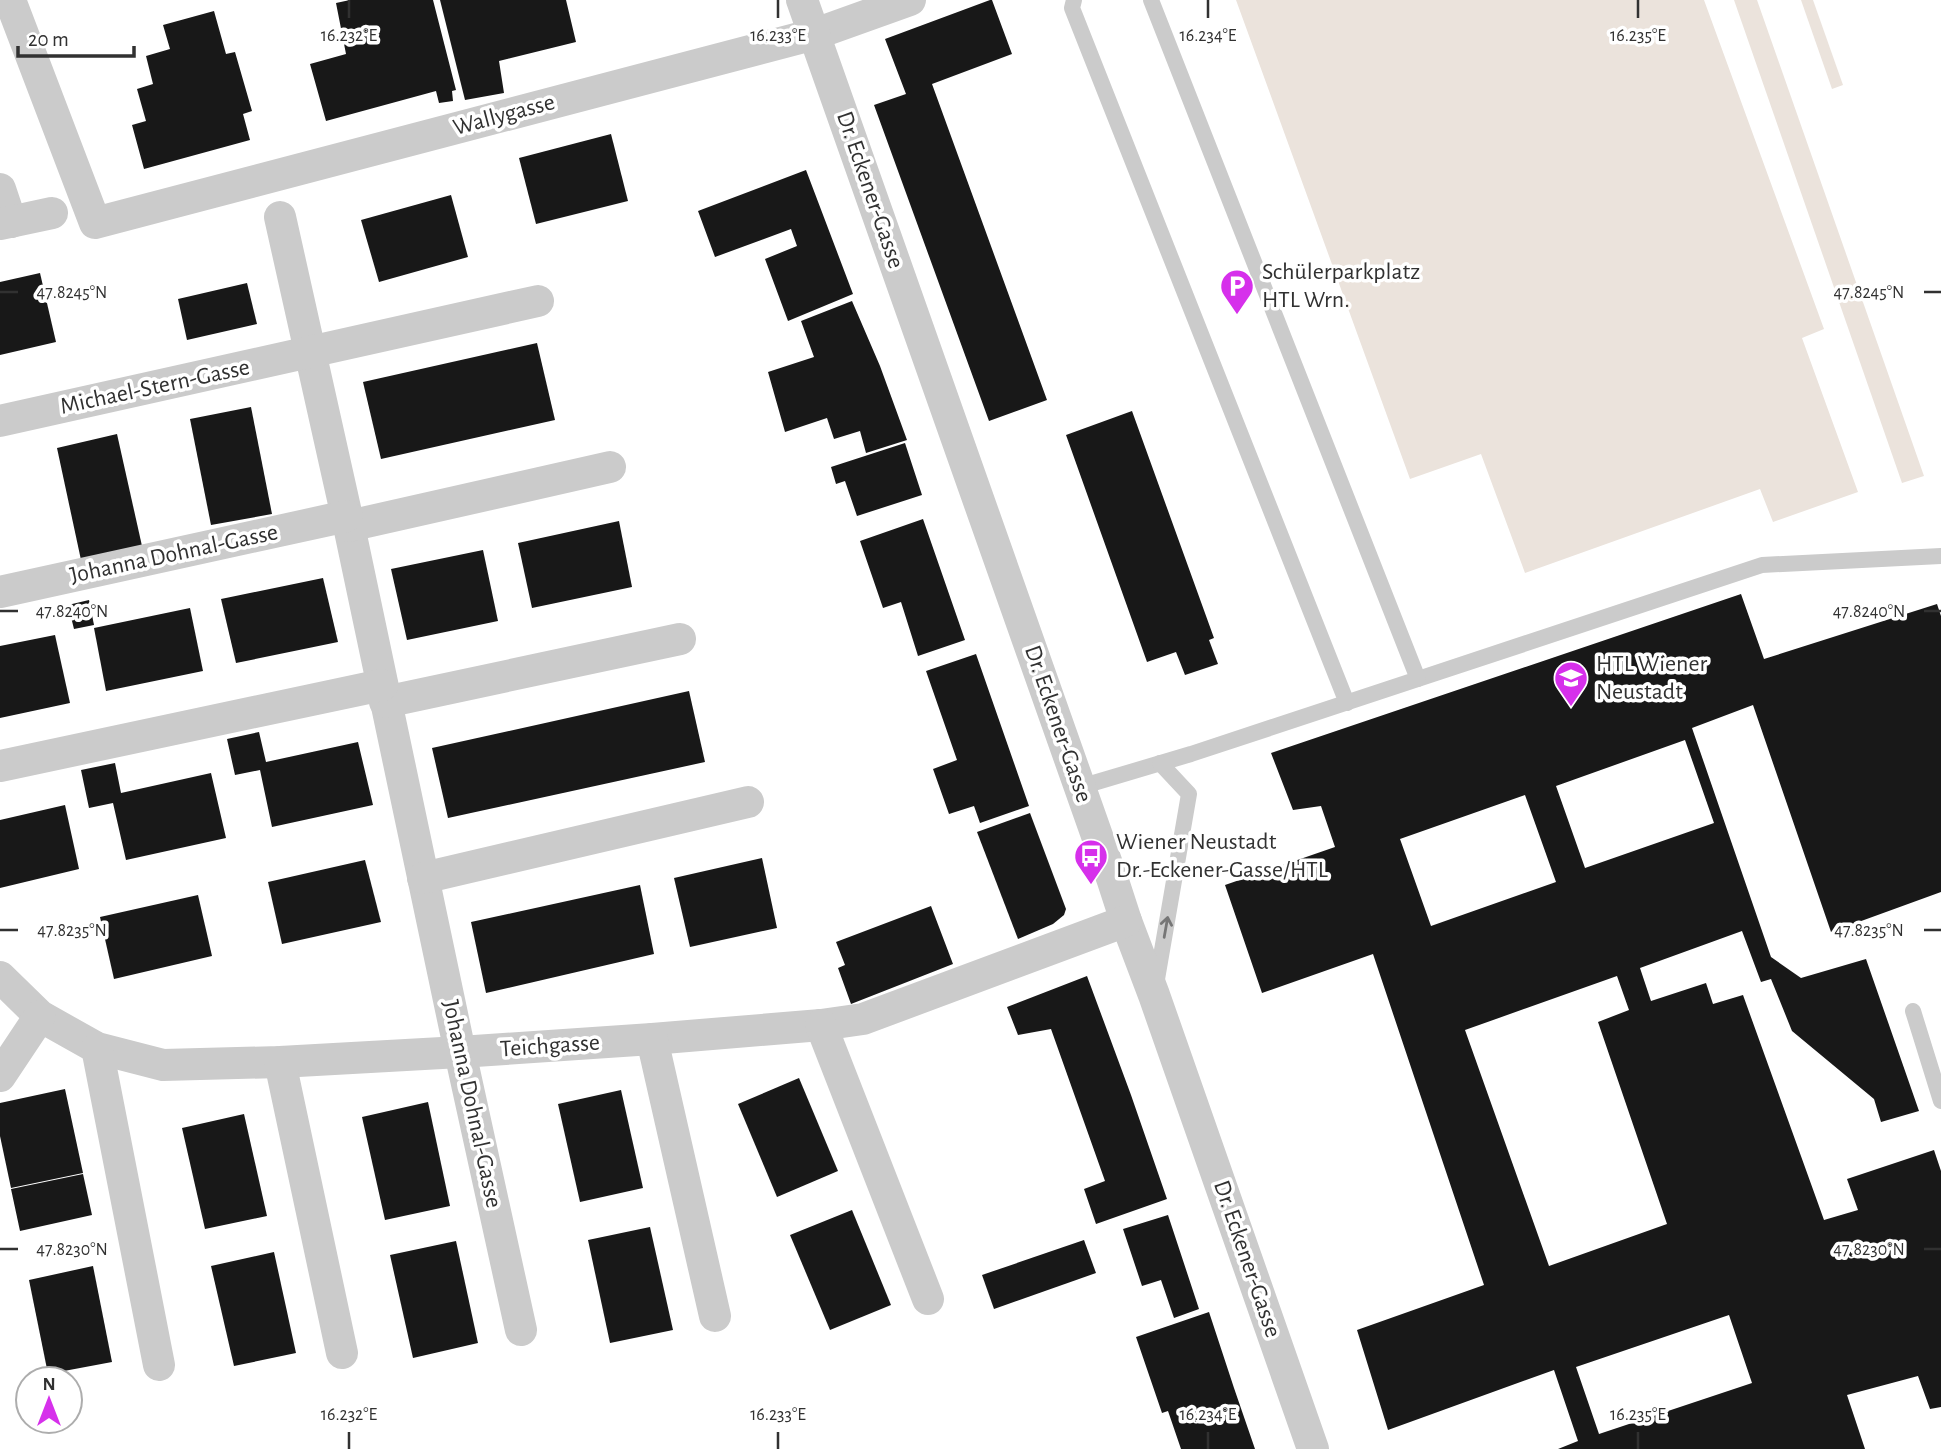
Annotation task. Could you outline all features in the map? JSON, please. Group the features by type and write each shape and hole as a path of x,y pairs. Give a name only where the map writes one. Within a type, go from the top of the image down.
{"street":[{"name":"Wallygasse","path":"10,0 95,223 815,34 910,0"},
{"name":"Dr. Eckener-Gasse","path":"802,0 1313,1449"},
{"path":"0,189 6,223 52,213"},
{"name":"Johanna Dohnal-Gasse","path":"280,217 348,521 521,1330"},
{"path":"309,352 538,301"},
{"name":"Michael-Stern-Gasse","path":"0,421 309,352"},
{"name":"Johanna Dohnal-Gasse","path":"0,592 610,467"},
{"path":"0,766 680,639"},
{"path":"423,878 748,802"},
{"name":"Teichgasse","path":"0,976 40,1016 97,1048 163,1065 280,1062 652,1039 863,1019 1126,921"},
{"path":"0,1076 40,1016"},
{"path":"821,1025 928,1299"},
{"path":"652,1039 715,1316"},
{"path":"97,1048 159,1365"},
{"path":"280,1062 342,1353"}],"lane":[{"path":"1074,0 1072,8 1347,703"},
{"path":"1151,0 1418,679"},
{"path":"1080,787 1160,764 1762,565 1941,556"},
{"path":"1154,995 1189,794 1160,764"},
{"path":"1913,1011 1941,1101"}],"shaded area":[{"path":"1236,0 1704,0 1824,329 1802,338 1858,492 1773,522 1760,489 1525,573 1481,454 1410,479"},
{"path":"1734,0 1757,0 1924,476 1902,483"},
{"path":"1801,0 1813,0 1843,85 1832,89"}],"building":[{"path":"350,0 433,0 456,90 452,91 453,101 439,103 436,91 326,121 310,64 346,54 336,3"},
{"path":"440,0 566,0 576,42 499,61 504,93 465,100"},
{"path":"990,0 1012,54 932,84 1047,400 989,421 874,105 906,94 885,39"},
{"path":"214,11 226,54 235,52 252,111 243,114 250,140 144,169 132,125 146,121 137,89 153,84 146,56 170,49 163,25"},
{"path":"611,134 628,201 536,224 519,158"},
{"path":"806,170 853,294 788,321 765,259 797,246 791,229 715,257 698,211"},
{"path":"451,195 468,257 379,282 361,220"},
{"path":"40,273 56,342 0,355 0,282"},
{"path":"247,283 257,324 187,340 178,299"},
{"path":"852,301 880,366 907,440 866,453 860,431 834,439 827,418 785,432 768,372 814,357 801,321"},
{"path":"537,343 555,420 381,459 363,382"},
{"path":"251,407 272,514 211,525 190,419"},
{"path":"1132,411 1214,638 1209,640 1218,664 1185,675 1176,652 1147,662 1066,435"},
{"path":"117,434 142,546 81,560 57,448"},
{"path":"905,443 922,495 857,516 845,481 836,484 831,467"},
{"path":"923,519 965,640 918,656 901,602 883,608 860,541"},
{"path":"619,521 632,587 532,608 518,543"},
{"path":"483,550 498,621 407,640 391,569"},
{"path":"323,578 338,642 236,663 221,599"},
{"path":"1741,594 1764,659 1937,604 1941,616 1941,892 1831,932 1753,705 1692,728 1771,957 1801,978 1866,959 1919,1111 1881,1122 1874,1099 1792,1031 1771,979 1761,982 1742,931 1640,968 1651,1001 1706,983 1713,1004 1743,995 1824,1220 1858,1210 1847,1179 1934,1150 1941,1171 1941,1407 1930,1409 1918,1376 1847,1395 1865,1449 1558,1449 1578,1441 1554,1370 1388,1430 1357,1330 1484,1285 1373,954 1262,993 1225,885 1335,847 1321,806 1293,810 1271,753","holes":["1685,740 1714,823 1585,868 1556,786","1525,795 1556,882 1431,926 1400,839","1617,976 1629,1010 1598,1022 1667,1224 1549,1266 1465,1030","1729,1315 1752,1383 1599,1434 1576,1367"]},
{"path":"89,600 94,625 74,629 68,605"},
{"path":"190,608 203,671 106,691 94,628"},
{"path":"55,635 70,703 0,718 0,646"},
{"path":"976,654 1029,806 980,823 974,806 949,814 933,769 957,760 926,671"},
{"path":"689,691 705,762 448,818 432,748"},
{"path":"259,732 266,762 358,742 373,805 272,827 260,770 235,775 227,739"},
{"path":"115,763 121,793 211,773 226,838 126,860 113,803 89,808 81,770"},
{"path":"65,805 79,869 0,888 0,820"},
{"path":"1030,813 1066,909 1064,915 1053,924 1018,939 977,832"},
{"path":"762,858 777,928 690,947 674,878"},
{"path":"365,860 381,922 282,944 268,882"},
{"path":"640,885 654,954 486,993 471,922"},
{"path":"198,895 212,956 114,979 100,917"},
{"path":"931,906 953,964 851,1004 838,968 845,965 836,942"},
{"path":"1087,976 1167,1199 1096,1224 1084,1189 1105,1181 1051,1029 1018,1035 1007,1007"},
{"path":"799,1078 838,1171 777,1197 738,1104"},
{"path":"65,1089 83,1173 11,1188 0,1136 0,1103"},
{"path":"621,1090 643,1188 580,1202 558,1104"},
{"path":"428,1102 450,1206 385,1220 362,1117"},
{"path":"244,1114 267,1216 205,1229 182,1128"},
{"path":"83,1174 92,1215 20,1231 11,1189"},
{"path":"852,1210 891,1305 830,1330 790,1235"},
{"path":"1168,1215 1199,1309 1174,1318 1161,1280 1142,1286 1123,1229"},
{"path":"650,1227 673,1330 610,1343 588,1240"},
{"path":"1084,1240 1096,1273 994,1309 982,1275"},
{"path":"456,1241 478,1343 413,1358 390,1255"},
{"path":"274,1252 296,1353 234,1366 211,1266"},
{"path":"93,1266 112,1362 84,1367 84,1365 46,1365 29,1280"},
{"path":"1209,1312 1255,1449 1181,1449 1168,1411 1162,1413 1136,1337"}],"place":[{"name":"Schülerparkplatz HTL Wrn.","path":"1237,316"},
{"name":"HTL Wiener Neustadt","path":"1571,708"},
{"name":"Wiener Neustadt Dr.-Eckener-Gasse/HTL","path":"1091,886"}]}
